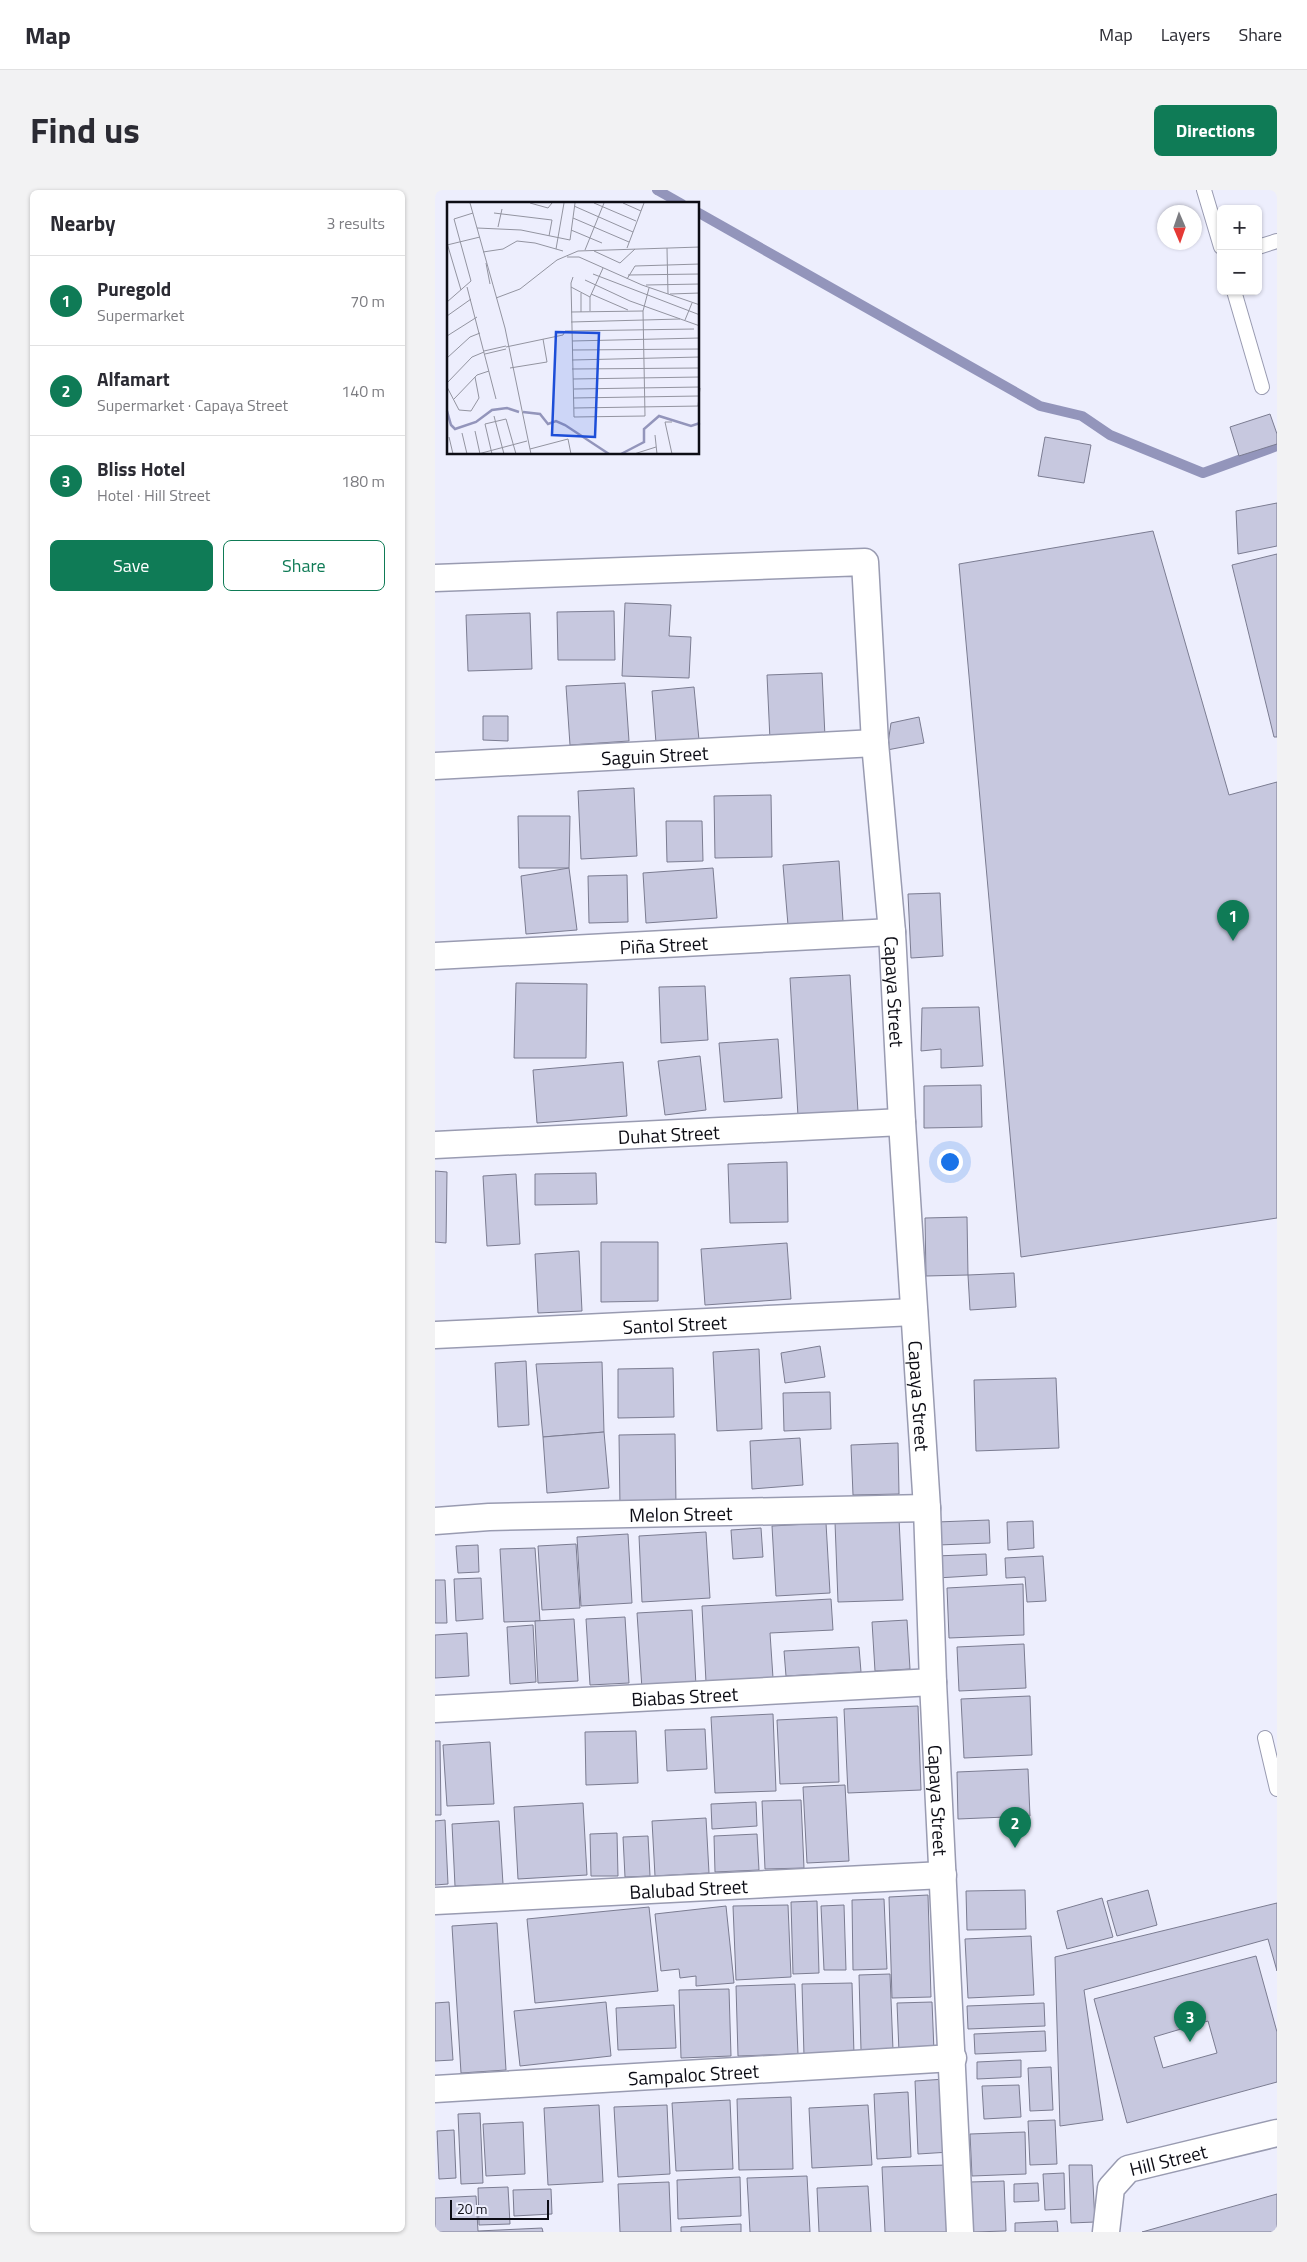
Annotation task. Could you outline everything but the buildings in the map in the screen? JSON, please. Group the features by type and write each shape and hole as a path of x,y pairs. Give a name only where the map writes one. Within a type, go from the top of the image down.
{"street":[{"name":"Capaya Street","path":"435,578 865,562 875,743 892,932 902,1122 927,1508 933,1682 953,2058 960,2232"},
{"name":"Saguin Street","path":"435,766 875,743"},
{"name":"Piña Street","path":"435,956 892,932"},
{"name":"Duhat Street","path":"435,1145 902,1122"},
{"name":"Santol Street","path":"435,1335 914,1312"},
{"name":"Melon Street","path":"435,1521 489,1517 927,1508"},
{"name":"Biabas Street","path":"435,1708 933,1682"},
{"name":"Balubad Street","path":"435,1901 943,1875"},
{"name":"Sampaloc Street","path":"435,2089 516,2086 953,2058"},
{"name":"Hill Street","path":"1106,2232 1111,2188 1128,2169 1277,2133"}],"lane":[{"path":"1204,190 1217,234"},
{"path":"1262,246 1277,241"},
{"path":"1235,295 1262,387"},
{"path":"1265,1738 1277,1789"}],"waterway":[{"path":"657,190 678,202"},
{"path":"700,214 1040,406 1082,416 1110,435 1203,473 1277,446"}],"place":[{"name":"Puregold","path":"1233,941"},
{"name":"Alfamart","path":"1015,1848"},
{"name":"Bliss Hotel","path":"1190,2042"}]}
